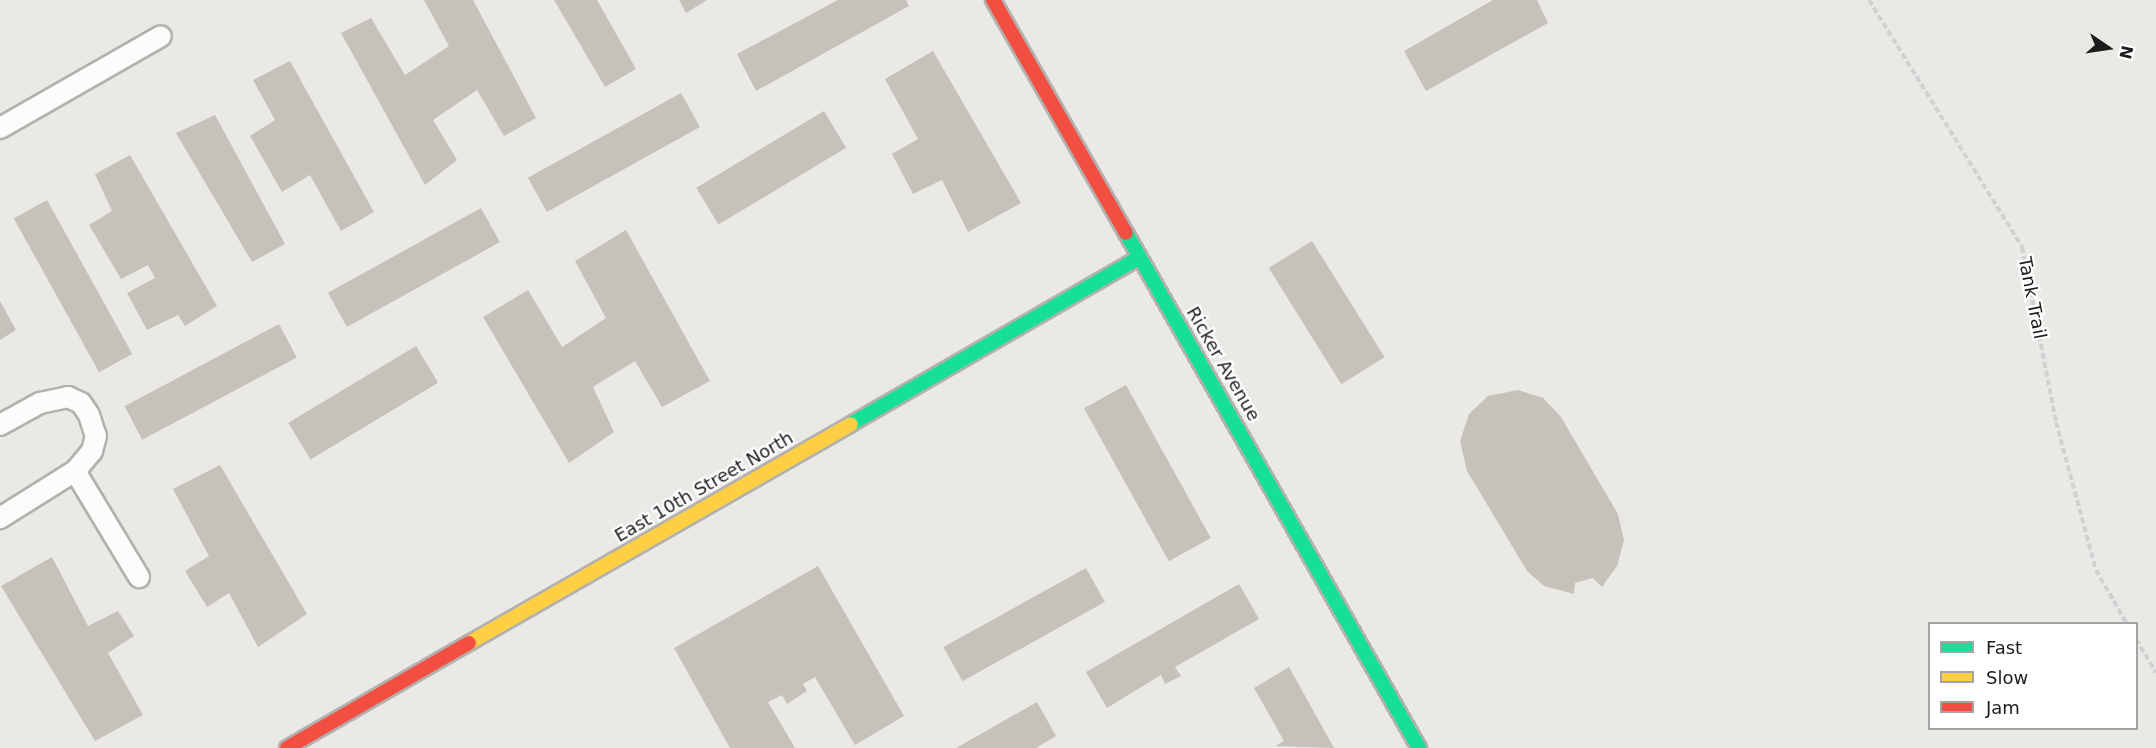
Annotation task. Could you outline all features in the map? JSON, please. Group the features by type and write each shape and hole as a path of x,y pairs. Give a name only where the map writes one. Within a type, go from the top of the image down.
{"street":[{"name":"Ricker Avenue","path":"993,0 1419,748"},
{"name":"East 10th Street North","path":"287,748 1139,258"}],"lane":[{"path":"0,128 161,36"},
{"path":"0,425 40,403 69,397 81,403 89,415 96,436 92,451 75,471 0,518"},
{"path":"75,471 140,577"}],"path":[{"name":"Tank Trail","path":"1869,0 2022,247 2056,422 2096,570 2126,622"},
{"path":"2138,642 2156,672"}],"building":[{"path":"424,0 473,0 536,118 504,136 477,90 433,120 457,160 425,185 341,33 371,18 405,75 449,46"},
{"path":"554,0 597,0 636,69 605,87"},
{"path":"679,0 707,0 686,13"},
{"path":"838,0 906,0 909,6 756,91 737,54"},
{"path":"1493,0 1537,0 1548,23 1426,91 1404,51"},
{"path":"933,51 1021,203 968,232 942,180 913,194 892,154 918,139 885,79"},
{"path":"290,61 374,212 341,231 310,175 282,192 250,136 275,120 253,80"},
{"path":"681,93 700,127 547,212 528,178"},
{"path":"824,111 846,148 718,225 696,188"},
{"path":"215,115 285,244 252,262 176,133"},
{"path":"130,155 217,306 185,326 178,315 147,330 127,293 155,278 148,265 121,279 89,225 112,211 95,174"},
{"path":"47,200 132,354 99,372 14,218"},
{"path":"481,208 500,242 347,327 328,293"},
{"path":"626,230 710,381 662,407 635,361 593,387 614,432 569,463 483,317 528,290 562,347 606,318 575,261"},
{"path":"1312,241 1385,357 1341,384 1269,268"},
{"path":"0,301 16,330 0,340"},
{"path":"279,324 297,358 142,440 124,406"},
{"path":"416,346 438,383 310,460 288,423"},
{"path":"1126,385 1211,538 1169,561 1084,408"},
{"path":"1518,390 1543,398 1561,417 1618,514 1624,540 1617,566 1602,587 1593,578 1575,583 1574,594 1544,586 1527,571 1467,471 1460,441 1469,414 1488,396"},
{"path":"220,465 307,614 258,647 229,593 207,607 185,571 209,556 173,489"},
{"path":"52,557 88,626 118,611 134,636 108,653 143,715 95,741 1,586"},
{"path":"818,566 904,716 855,745 815,677 803,684 807,691 787,704 782,695 768,702 795,748 730,748 674,648"},
{"path":"1086,568 1105,602 962,681 943,647"},
{"path":"1239,584 1259,619 1175,667 1181,676 1165,684 1161,675 1107,708 1086,672"},
{"path":"1289,667 1334,748 1275,746 1284,741 1254,688"},
{"path":"1037,702 1056,736 1036,748 956,748"}],"traffic: fast":[{"path":"1126,233 1419,748"},
{"path":"851,424 1139,258"}],"traffic: slow":[{"path":"469,643 851,424"}],"traffic: jam":[{"path":"993,0 1126,233"},
{"path":"287,748 469,643"}]}
